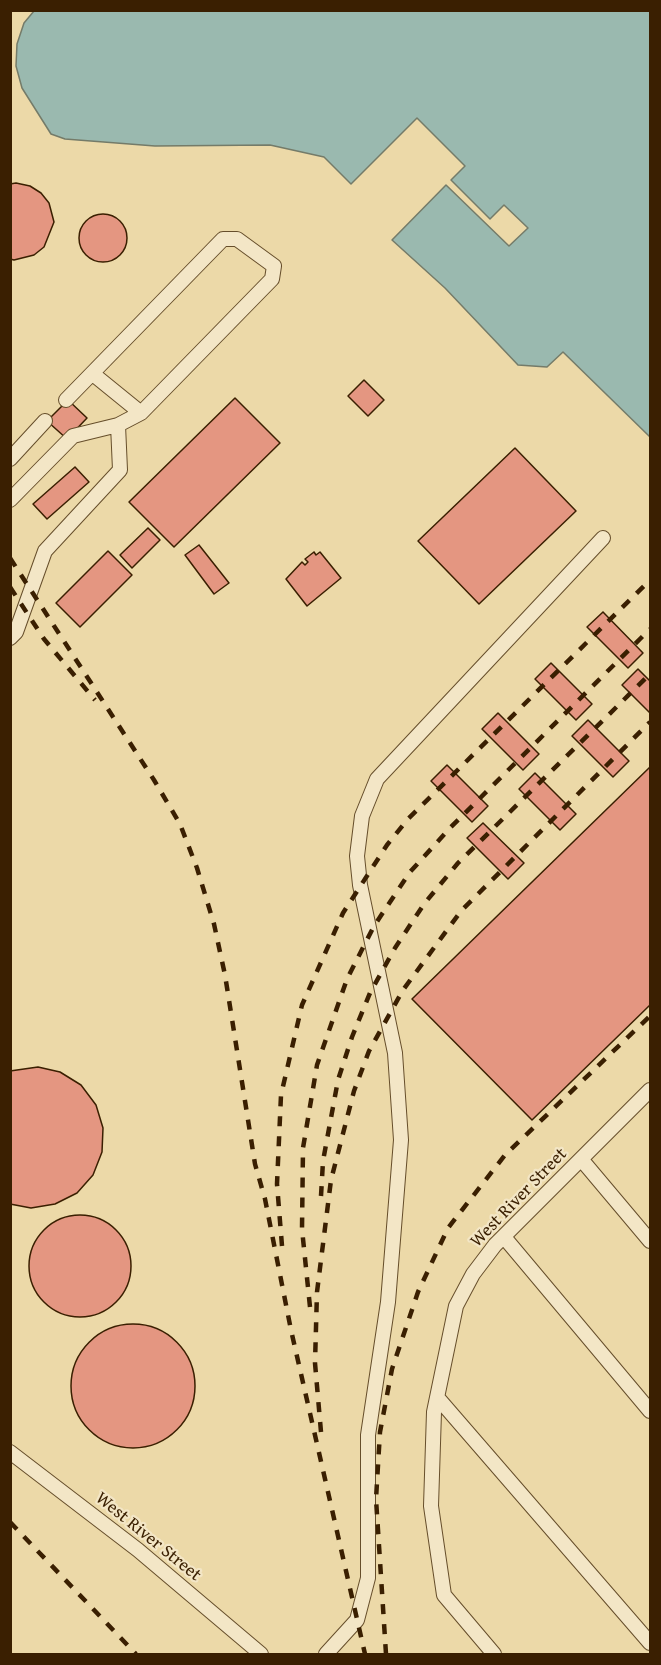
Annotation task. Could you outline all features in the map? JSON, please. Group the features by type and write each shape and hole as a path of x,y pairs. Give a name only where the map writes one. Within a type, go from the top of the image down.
{"lane":[{"path":"10,500 73,436 118,425 141,413 272,279 274,266 237,239 223,239 66,400"},
{"path":"93,374 141,413"},
{"path":"10,459 45,422"},
{"path":"10,638 16,632 45,551 120,470 118,425"},
{"path":"326,1654 357,1620 368,1578 368,1435 387,1302 401,1140 395,1053 360,885 357,856 363,816 377,779 603,537"},
{"name":"West River Street","path":"494,1654 444,1595 431,1506 437,1397 456,1306 473,1274 504,1237 651,1090"},
{"path":"581,1159 651,1241"},
{"path":"504,1237 651,1411"},
{"path":"437,1397 651,1643"},
{"name":"West River Street","path":"10,1452 138,1550 261,1654"}],"water":[{"path":"34,11 650,11 650,437 563,352 547,367 518,365 445,288 392,240 446,185 509,246 528,228 504,205 490,219 451,180 465,166 417,118 351,184 324,157 270,145 155,146 65,139 51,134 22,88 16,66 17,44 24,23"}],"building":[{"path":"10,184 30,186 41,193 49,203 54,222 44,247 34,255 14,260 10,259"},
{"path":"98,214 108,214 123,224 127,238 126,247 117,258 108,262 98,262 83,252 79,243 79,233 89,218"},
{"path":"364,380 384,400 368,416 348,396"},
{"path":"235,398 280,443 174,547 129,502"},
{"path":"68,400 87,418 67,439 47,421"},
{"path":"515,448 576,511 479,604 418,541"},
{"path":"75,467 89,482 47,519 33,504"},
{"path":"148,528 160,540 132,568 120,555"},
{"path":"199,545 229,583 214,594 185,555"},
{"path":"108,551 132,575 80,627 56,603"},
{"path":"314,552 316,555 320,552 341,578 307,606 286,579 302,562 305,565 308,562 305,559"},
{"path":"603,612 643,653 628,668 587,627"},
{"path":"551,663 592,704 576,720 535,679"},
{"path":"638,669 650,681 650,713 622,685"},
{"path":"498,713 539,754 523,770 482,729"},
{"path":"588,720 629,761 613,777 572,736"},
{"path":"447,765 488,806 472,822 431,781"},
{"path":"650,767 650,1005 532,1120 412,999"},
{"path":"535,773 576,814 560,830 519,789"},
{"path":"483,823 524,863 508,879 467,838"},
{"path":"38,1067 60,1072 81,1085 96,1105 103,1128 102,1152 93,1175 77,1193 55,1204 31,1208 10,1204 10,1071"},
{"path":"80,1215 109,1223 123,1237 131,1266 123,1295 109,1309 80,1317 51,1309 37,1295 29,1266 37,1237 51,1223"},
{"path":"133,1324 157,1329 177,1342 190,1362 195,1386 190,1410 177,1430 157,1443 133,1448 109,1443 89,1430 76,1410 71,1386 76,1362 89,1342 109,1329"}],"railway":[{"path":"10,558 154,780 180,824 197,868 214,924 225,975 255,1164 265,1199 291,1330 365,1654"},
{"path":"282,1246 277,1184 281,1095 302,1005 343,913 387,845 408,819 649,581"},
{"path":"10,587 44,639 95,700"},
{"path":"310,1307 302,1229 303,1148 317,1065 347,979 374,926 410,872 451,827 650,629"},
{"path":"321,1196 323,1161 338,1080 370,993 395,948 424,904 458,863 650,674"},
{"path":"321,1432 315,1363 317,1292 331,1180 354,1091 369,1051 403,990 461,911 650,722"},
{"path":"386,1654 376,1499 380,1432 392,1369 418,1292 448,1228 505,1155 650,1016"},
{"path":"10,1522 136,1654"}]}
